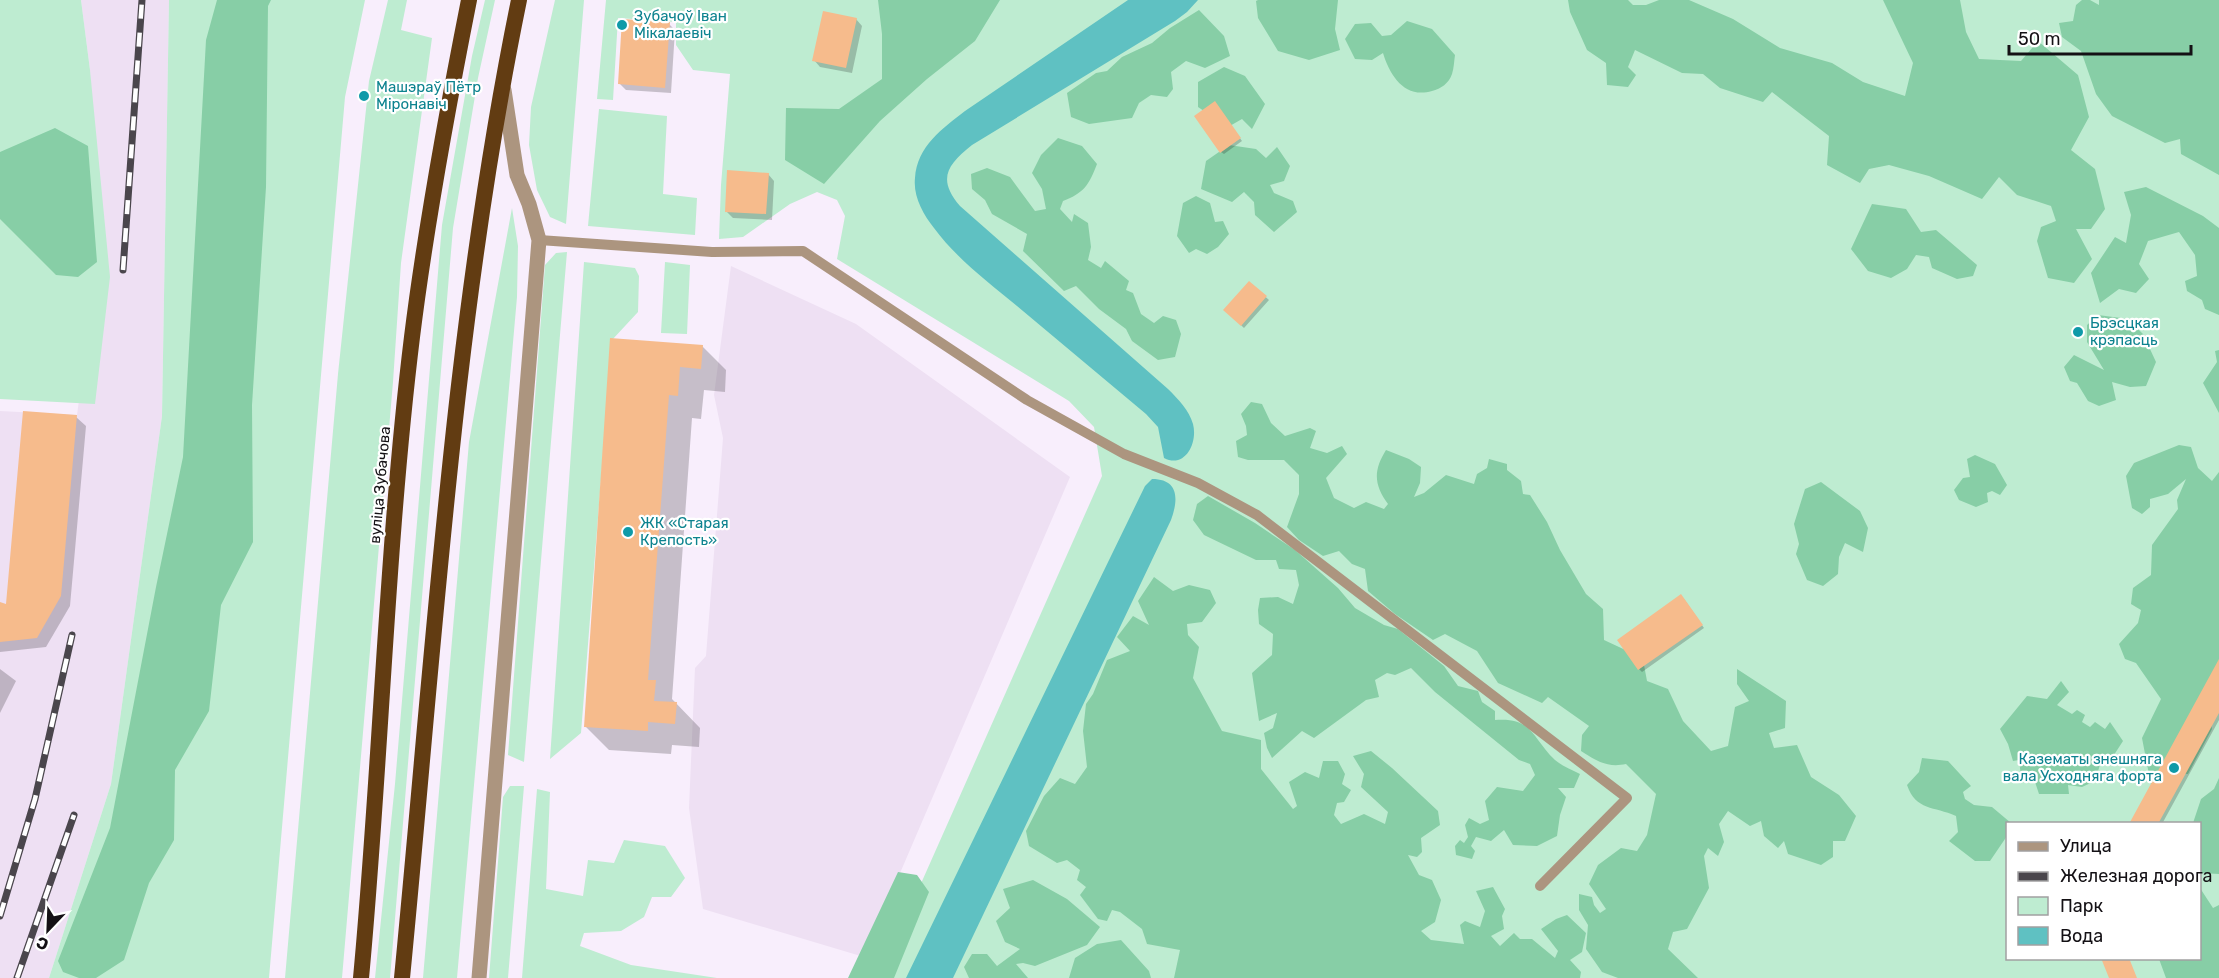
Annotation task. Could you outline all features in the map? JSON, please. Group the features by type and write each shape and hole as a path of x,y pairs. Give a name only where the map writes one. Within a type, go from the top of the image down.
{"highway":[{"name":"вуліца Зубачова","path":"361,978 397,499 412,336 444,125 470,0"},
{"path":"402,978 446,489 468,314 503,81 519,0"}],"street":[{"path":"478,978 539,240 518,175 503,81"}],"lane":[{"path":"539,240 712,252 803,250 1027,400 1124,454 1198,483 1257,515 1627,798 1540,886"}],"shaded area":[{"path":"81,0 169,0 162,416 111,784 49,978 0,978 0,411 77,415 95,283 90,70"},
{"path":"731,266 856,324 1070,477 864,957 703,909 689,808 695,668 706,656 723,438 714,395"}],"green space":[{"path":"0,0 81,0 110,277 95,404 0,399"},
{"path":"169,0 365,0 345,97 269,978 49,978 111,784 162,416"},
{"path":"217,0 271,0 268,6 266,187 252,405 253,542 221,605 209,711 175,770 174,840 149,883 124,960 96,978 79,978 63,972 58,961 110,828 183,457 206,40"},
{"path":"388,0 407,0 401,30 432,38 401,263 393,382 342,978 285,978 338,374 369,81"},
{"path":"485,0 495,0 478,78 453,228 390,978 375,978 395,784 442,225 472,56"},
{"path":"555,0 584,0 566,224 550,217 537,190 529,145 531,107"},
{"path":"606,0 2219,0 2219,978 879,978 1102,476 1094,427 1069,401 837,259 845,216 837,200 817,192 790,204 743,237 719,239 730,74 693,70 676,45 676,22 618,18 613,100 597,99"},
{"path":"878,0 1000,0 975,41 927,79 880,121 824,184 785,160 786,108 839,109 882,79 882,34"},
{"path":"1338,0 1335,29 1340,50 1309,60 1278,51 1258,18 1256,1"},
{"path":"1568,0 1628,0 1633,5 1646,5 1659,0 1689,0 1733,19 1780,48 1832,63 1863,82 1905,96 1913,63 1883,0 1960,0 1966,32 1979,59 2021,61 2038,41 2078,75 2089,117 2071,150 2095,169 2105,209 2091,229 2076,229 2092,259 2074,283 2048,278 2037,241 2041,227 2056,221 2051,206 2017,195 1999,177 1982,199 1929,176 1889,165 1869,169 1860,183 1827,165 1829,136 1772,92 1763,102 1720,88 1703,74 1682,73 1635,50 1628,67 1636,75 1628,87 1607,85 1606,63 1587,50 1570,12"},
{"path":"2082,0 2090,0 2099,5 2099,0 2219,0 2219,175 2181,154 2180,139 2165,143 2112,116 2096,94 2081,51 2062,37 2059,23 2073,21 2076,5"},
{"path":"1199,10 1224,36 1230,56 1205,68 1186,61 1171,72 1173,89 1167,97 1151,95 1139,103 1132,118 1089,124 1071,117 1067,93 1096,73 1107,71 1122,57 1152,43 1170,28"},
{"path":"1407,21 1432,29 1455,55 1451,77 1438,89 1422,93 1406,89 1394,77 1383,53 1372,60 1355,59 1345,39 1355,24 1371,23 1382,36 1391,35"},
{"path":"1224,67 1245,76 1265,104 1252,129 1242,119 1228,127 1198,107 1198,82"},
{"path":"599,109 667,116 663,194 697,198 695,235 588,226"},
{"path":"55,128 88,146 97,262 78,277 56,275 0,219 0,152"},
{"path":"1058,138 1082,146 1097,164 1085,187 1076,195 1063,201 1060,209 1072,222 1074,214 1088,223 1091,247 1088,260 1101,268 1105,261 1129,281 1126,290 1133,293 1141,314 1154,323 1163,316 1176,320 1181,334 1175,357 1158,360 1132,341 1126,329 1099,309 1076,286 1064,291 1023,251 1027,234 992,214 985,200 972,189 971,174 987,168 1010,177 1035,211 1046,209 1042,189 1032,173 1041,155"},
{"path":"1229,145 1256,149 1266,158 1277,147 1290,166 1284,181 1270,185 1274,193 1293,201 1297,212 1274,232 1255,215 1254,202 1244,192 1232,202 1201,189 1206,161"},
{"path":"2146,187 2203,216 2219,228 2219,315 2205,309 2202,300 2187,291 2185,281 2197,276 2195,255 2179,232 2148,241 2139,264 2149,279 2136,293 2119,289 2100,303 2091,273 2115,237 2126,243 2131,215 2124,192"},
{"path":"1196,196 1210,203 1215,222 1223,221 1229,234 1218,247 1207,254 1196,249 1189,253 1177,236 1183,203"},
{"path":"1872,204 1906,209 1921,232 1936,230 1977,265 1973,276 1957,279 1932,268 1929,257 1916,255 1907,269 1891,278 1868,271 1851,249"},
{"path":"512,208 518,246 517,297 457,978 423,978 469,442"},
{"path":"567,252 524,762 508,755 545,265 556,253"},
{"path":"584,262 635,268 639,276 638,312 612,340 581,733 550,759"},
{"path":"665,262 690,265 687,334 661,333"},
{"path":"2098,315 2128,319 2143,334 2156,362 2146,386 2130,387 2112,382 2116,400 2099,406 2088,401 2077,383 2070,381 2064,367 2074,355 2104,370 2087,342 2087,325"},
{"path":"2219,350 2219,413 2203,383 2217,362 2215,351"},
{"path":"1251,402 1262,404 1271,423 1285,436 1310,428 1316,431 1310,448 1327,453 1342,446 1347,454 1326,478 1334,498 1354,508 1366,502 1384,509 1388,504 1380,490 1377,478 1377,471 1386,450 1409,459 1421,467 1420,483 1414,497 1424,493 1446,475 1474,484 1477,474 1487,468 1489,459 1507,464 1507,470 1521,481 1523,494 1530,495 1547,522 1560,550 1586,594 1603,609 1604,640 1634,654 1644,665 1647,681 1668,689 1683,721 1711,751 1728,746 1735,707 1749,701 1737,684 1737,669 1786,701 1785,728 1769,733 1774,748 1797,745 1811,777 1839,795 1856,816 1845,841 1833,841 1833,857 1821,865 1788,854 1784,841 1778,848 1764,836 1761,821 1750,826 1728,811 1719,824 1724,842 1718,856 1708,848 1704,856 1709,888 1687,929 1673,932 1668,949 1698,978 1618,978 1602,972 1586,949 1588,925 1579,910 1579,894 1592,897 1600,913 1606,909 1589,884 1598,865 1621,848 1637,851 1647,835 1656,794 1626,764 1608,764 1597,761 1581,751 1582,735 1589,726 1548,697 1542,703 1498,683 1477,651 1445,634 1433,640 1395,614 1368,591 1365,569 1352,564 1339,551 1323,556 1299,540 1287,527 1299,494 1299,475 1284,460 1248,460 1238,457 1236,441 1247,435 1241,414"},
{"path":"2179,445 2191,447 2198,468 2212,481 2219,472 2219,705 2208,708 2212,729 2188,774 2164,772 2151,785 2142,738 2161,699 2136,663 2125,659 2119,644 2138,623 2141,610 2131,604 2133,588 2151,575 2152,545 2178,509 2177,500 2186,479 2168,494 2150,499 2150,507 2142,514 2132,508 2126,476 2134,463"},
{"path":"1975,455 1995,464 2007,485 2000,495 1992,491 1987,493 1988,502 1976,507 1959,500 1954,490 1963,478 1970,477 1967,459"},
{"path":"1821,482 1860,511 1868,528 1863,552 1845,543 1839,557 1838,574 1823,586 1807,580 1796,554 1799,544 1794,524 1805,489"},
{"path":"1208,496 1255,523 1295,550 1338,588 1355,608 1384,625 1398,629 1444,666 1458,686 1478,691 1482,702 1495,711 1495,720 1508,720 1525,726 1555,760 1580,774 1574,788 1558,788 1566,797 1557,836 1537,846 1513,845 1504,830 1491,841 1476,837 1471,846 1475,851 1472,859 1456,855 1455,846 1460,840 1464,843 1468,837 1465,825 1469,818 1480,824 1489,820 1485,801 1497,787 1523,791 1535,775 1530,764 1519,760 1435,692 1411,668 1395,675 1387,673 1375,680 1379,697 1366,700 1314,738 1302,731 1272,758 1264,733 1273,728 1277,713 1259,721 1252,673 1272,655 1273,634 1259,624 1258,610 1260,598 1278,597 1293,604 1299,585 1296,570 1279,569 1276,560 1256,560 1204,535 1193,520 1197,504"},
{"path":"1154,577 1173,591 1189,585 1210,590 1216,603 1202,622 1187,624 1188,635 1199,647 1193,678 1222,731 1261,740 1261,769 1293,809 1297,806 1289,782 1305,772 1319,778 1323,761 1338,761 1345,774 1342,784 1351,790 1344,802 1337,803 1334,815 1341,824 1364,814 1385,824 1388,812 1361,787 1364,774 1353,756 1371,751 1438,811 1440,825 1421,838 1422,852 1417,857 1408,855 1419,875 1432,880 1441,900 1435,922 1421,931 1431,940 1464,944 1460,925 1465,921 1480,927 1485,911 1476,891 1493,887 1505,909 1502,916 1504,929 1491,936 1500,946 1514,933 1520,939 1532,939 1555,958 1558,951 1541,929 1567,915 1586,933 1582,952 1570,960 1581,972 1580,978 1174,978 1180,950 1147,944 1142,929 1120,912 1112,910 1107,921 1098,919 1080,895 1086,887 1077,880 1080,870 1067,860 1057,863 1029,846 1026,831 1044,796 1060,778 1075,784 1087,767 1083,731 1086,704 1093,694 1107,660 1130,651 1117,637 1133,616 1149,625 1138,601"},
{"path":"2061,681 2069,692 2057,705 2072,714 2077,710 2085,715 2082,722 2090,727 2095,722 2105,729 2110,722 2123,741 2112,758 2103,755 2095,781 2082,787 2068,785 2069,794 2039,794 2034,779 2021,776 2019,760 2013,761 2000,729 2027,696 2047,699"},
{"path":"1922,758 1948,761 1971,786 1963,792 1965,799 1974,805 1992,807 2010,822 2006,822 2006,837 1990,861 1975,861 1949,841 1958,832 1956,816 1921,804 1915,799 1907,785 1919,772"},
{"path":"2219,778 2219,874 2201,873 2201,822 2193,822 2201,799 2214,789"},
{"path":"510,786 524,786 508,978 489,978 503,797"},
{"path":"537,789 550,792 546,889 583,896 588,860 614,863 624,840 665,846 685,878 671,897 652,897 644,917 621,931 584,933 580,946 631,965 717,978 522,978"},
{"path":"898,872 917,875 929,892 894,978 848,978"},
{"path":"1033,880 1067,899 1100,927 1087,945 1035,966 1016,964 1028,978 969,978 964,967 972,954 987,954 997,966 1020,949 1005,942 996,921 1010,908 1003,889"},
{"path":"2201,890 2213,908 2219,905 2219,978 2166,978 2159,960 2201,960"},
{"path":"1121,940 1149,971 1151,978 1069,978 1075,958 1097,944"}],"water":[{"path":"1128,0 1198,0 1175,21 972,145 951,166 947,180 960,206 1168,389 1183,405 1193,424 1194,439 1188,452 1178,460 1164,458 1158,427 1146,414 962,260 926,217 917,198 915,185 921,156 932,139 948,124"},
{"path":"1152,479 1168,483 1175,492 1175,506 1171,520 953,978 906,978 1145,486"}],"building":[{"path":"823,11 857,18 846,68 812,61"},
{"path":"622,19 670,22 665,88 618,84"},
{"path":"1215,101 1241,138 1220,153 1194,116"},
{"path":"727,170 769,173 766,214 725,212"},
{"path":"1249,281 1267,296 1241,326 1223,310"},
{"name":"ЖК «Старая Крепость»","path":"610,338 703,345 701,369 680,367 678,396 669,395 648,680 656,680 654,701 677,702 675,724 648,722 648,731 584,727"},
{"path":"23,411 77,415 61,596 37,638 0,642 0,602 6,604"},
{"path":"1681,594 1703,625 1638,670 1617,640"},
{"name":"Казематы знешняга вала Усходняга форта","path":"2219,659 2219,713 2159,822 2130,822"},
{"path":"2102,960 2130,960 2137,978 2109,978"}],"railway":[{"path":"123,270 142,0"},
{"path":"0,916 35,799 72,635"},
{"path":"17,978 74,815"}],"place":[{"name":"Зубачоў Іван Мікалаевіч","path":"622,25"},
{"name":"Машэраў Пётр Міронавіч","path":"364,96"},
{"name":"Брэсцкая крэпасць","path":"2078,332"},
{"name":"ЖК «Старая Крепость»","path":"628,532"},
{"name":"Казематы знешняга вала Усходняга форта","path":"2174,768"}]}
